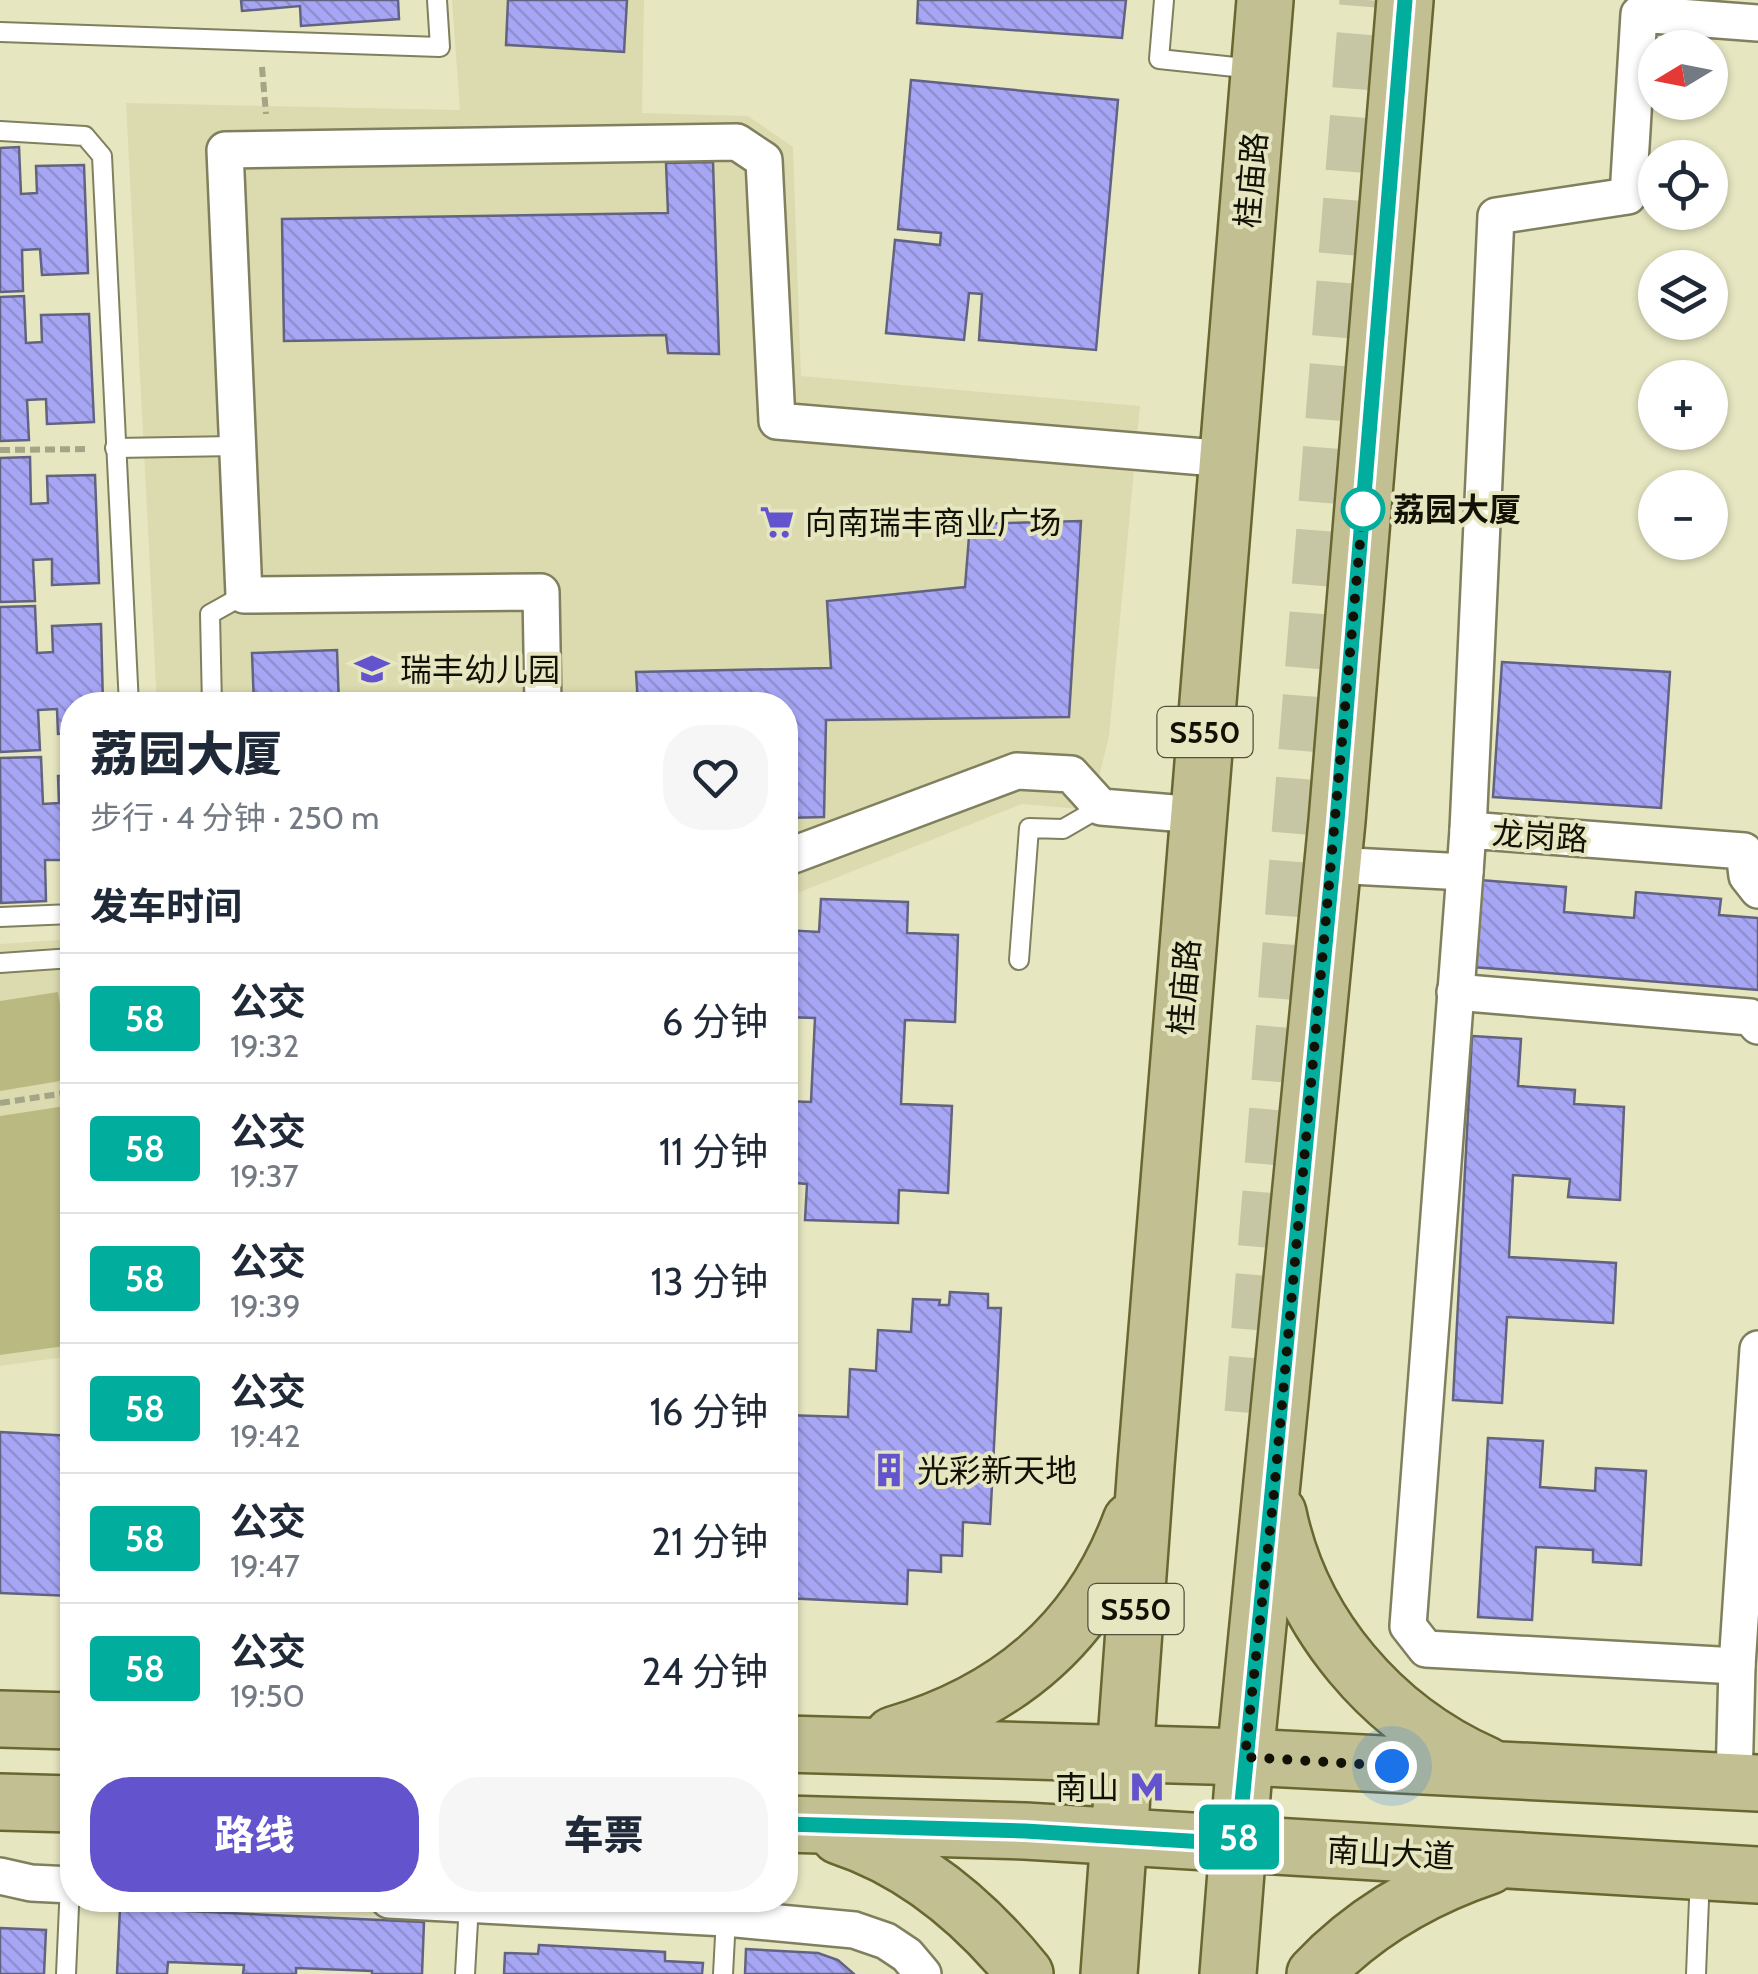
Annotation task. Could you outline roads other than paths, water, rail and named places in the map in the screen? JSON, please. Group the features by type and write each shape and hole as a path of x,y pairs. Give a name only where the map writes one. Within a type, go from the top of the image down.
{"main road":[{"name":"桂庙路","path":"1109,1974 1146,1465 1265,0"},
{"path":"1228,1974 1245,1757 1274,1492 1332,866 1405,0"},
{"path":"798,1744 890,1736 928,1725 964,1710 1030,1667 1059,1640 1106,1576 1138,1504 1146,1465"},
{"path":"1274,1492 1293,1565 1327,1632 1350,1663 1376,1691 1435,1738 1502,1772"},
{"path":"0,1719 60,1721"},
{"path":"798,1744 1126,1752 1746,1783"},
{"path":"0,1802 60,1804"},
{"path":"798,1825 894,1859 932,1883 968,1911 1024,1974"},
{"name":"南山大道","path":"798,1825 1118,1837 1758,1876"},
{"path":"1316,1974 1357,1936 1428,1890 1508,1860"}],"street":[{"path":"1468,830 1496,216 1628,196 1639,14 1758,23"},
{"path":"543,692 540,592 244,594 225,150 737,142 764,160 777,421 1228,459"},
{"path":"798,853 1018,771 1071,774 1101,807 1198,815"},
{"name":"龙岗路","path":"1332,866 1465,872 1468,830 1744,852 1747,876 1758,890"},
{"path":"1465,872 1408,1626 1426,1649 1737,1666"},
{"path":"1455,992 1750,1017 1758,1026"},
{"path":"1746,1783 1737,1666 1758,1349"},
{"path":"0,1876 60,1884"},
{"path":"616,1912 854,1930 886,1941 907,1955 923,1974"}],"lane":[{"path":"0,32 440,47 436,0"},
{"path":"1164,0 1159,59 1259,70"},
{"path":"0,131 85,136 102,156 128,692"},
{"path":"115,448 236,446"},
{"path":"212,692 210,614 244,594"},
{"path":"1019,960 1029,828 1062,830 1101,807"},
{"path":"0,918 60,915"},
{"path":"0,963 60,959"},
{"path":"1696,1974 1700,1872"},
{"path":"66,1974 69,1912"},
{"path":"465,1974 469,1912"},
{"path":"723,1974 726,1918"}],"tunnel":[{"path":"1252,1413 1367,0"}],"place":[{"name":"荔园大厦","path":"1363,509"},
{"name":"向南瑞丰商业广场","path":"777,522"},
{"name":"瑞丰幼儿园","path":"372,669"},
{"name":"光彩新天地","path":"889,1470"},
{"name":"南山","path":"1147,1787"}]}
